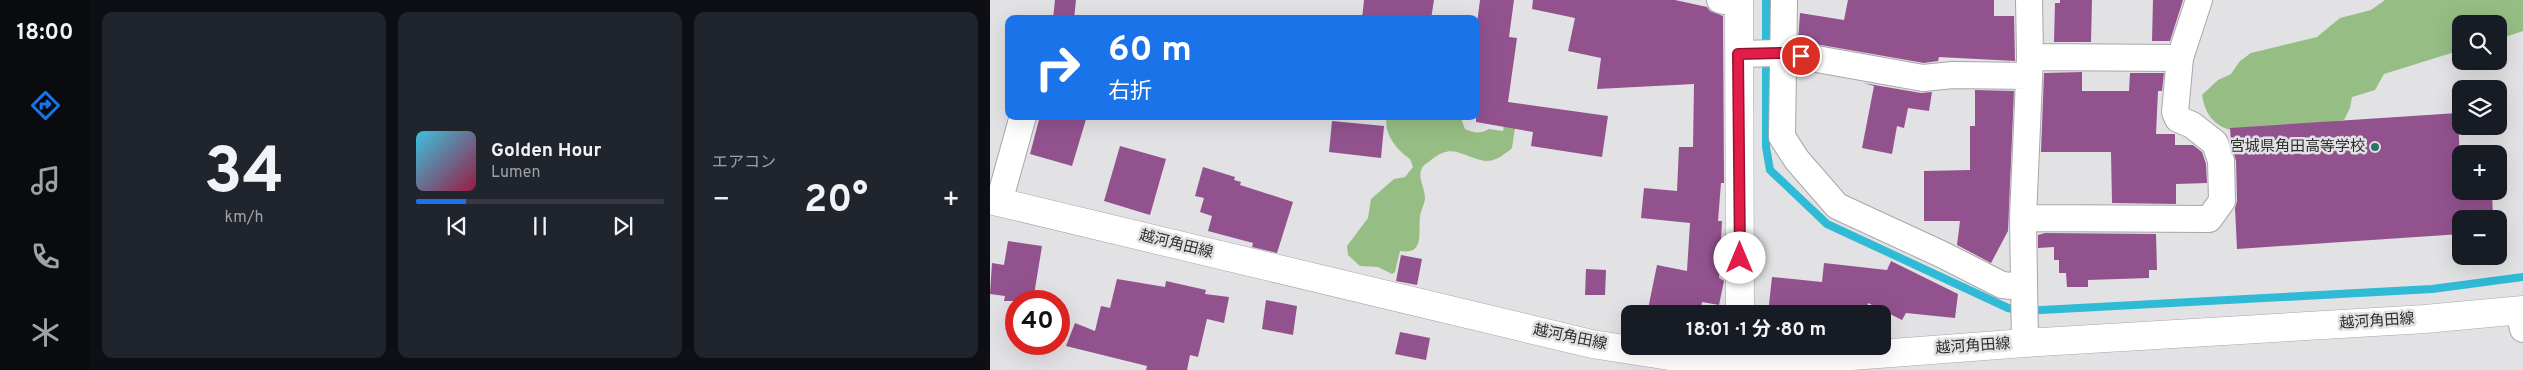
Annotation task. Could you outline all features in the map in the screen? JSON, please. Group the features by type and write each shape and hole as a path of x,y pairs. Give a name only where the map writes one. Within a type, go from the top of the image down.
{"main road":[{"path":"1733,2 1738,54 1740,305"},
{"name":"越河角田線","path":"994,201 1592,344 1696,360 1746,360 2329,325 2522,316"}],"street":[{"path":"1784,0 1782,138 1797,160 1837,206 1942,254 2002,285 2023,287"},
{"path":"2025,343 2023,218 2030,67 2029,0"},
{"path":"2023,218 2209,219 2222,200 2221,161 2215,143 2192,125 2176,116 2180,58 2199,0"},
{"path":"1738,54 1783,53 1922,78 2030,67 2180,58"},
{"path":"994,201 1021,120"}],"green space":[{"path":"2385,0 2523,0 2523,31 2507,36 2507,15 2452,15 2452,53 2384,74 2375,90 2352,97 2350,108 2344,120 2245,132 2221,126 2207,111 2202,95 2218,80 2231,74 2240,61 2251,53 2317,37 2340,18 2371,10"},
{"path":"1505,119 1516,121 1512,148 1496,159 1485,161 1452,151 1439,155 1423,167 1420,175 1425,198 1420,216 1419,242 1413,250 1400,251 1395,272 1392,274 1378,267 1360,266 1348,255 1347,246 1368,218 1371,199 1394,179 1405,177 1413,167 1410,159 1392,141 1386,120 1462,120 1465,129 1483,132 1489,129 1503,131"}],"building":[{"path":"1055,0 1076,0 1074,15 1053,15"},
{"path":"1364,0 1434,0 1432,15 1362,15"},
{"path":"1480,0 1514,0 1509,37 1517,38 1508,102 1608,116 1602,157 1531,146 1533,132 1476,122 1476,120 1480,120 1480,15 1478,15"},
{"path":"1533,0 1675,0 1707,7 1710,11 1723,16 1724,183 1721,183 1718,221 1722,221 1719,278 1724,281 1719,305 1702,302 1702,305 1649,305 1657,265 1687,271 1690,223 1641,218 1644,188 1677,191 1679,147 1693,147 1694,84 1597,89 1601,58 1568,51 1575,18 1532,9"},
{"path":"1848,0 1994,0 1994,16 2014,16 2015,61 1939,57 1938,61 1924,63 1798,41 1800,13 1844,20"},
{"path":"2060,0 2092,0 2091,42 2054,42 2055,3 2060,3"},
{"path":"2153,0 2183,0 2170,41 2152,41"},
{"path":"2082,72 2082,91 2129,91 2130,73 2164,73 2162,91 2158,91 2156,134 2175,134 2175,145 2193,145 2202,152 2206,164 2207,183 2176,184 2176,204 2112,203 2111,152 2041,152 2044,73"},
{"path":"1863,83 1921,93 1932,92 1929,111 1908,108 1904,128 1897,126 1892,154 1862,148 1874,86"},
{"path":"1975,90 2014,91 2008,231 1991,263 1957,245 1960,221 1924,221 1924,171 1970,170 1970,126 1975,126"},
{"path":"2452,113 2452,135 2459,135 2459,145 2452,145 2452,200 2492,200 2493,210 2452,210 2452,235 2237,249 2235,208 2237,201 2236,161 2231,143 2230,128"},
{"path":"1039,120 1086,120 1072,166 1030,154"},
{"path":"1332,121 1384,126 1381,158 1329,152"},
{"path":"1120,146 1166,159 1150,215 1104,201"},
{"path":"1203,167 1235,177 1234,180 1241,182 1240,185 1293,202 1277,253 1252,247 1253,243 1208,231 1212,216 1200,212 1204,198 1195,196"},
{"path":"2045,233 2156,234 2157,270 2149,270 2149,278 2088,280 2088,287 2067,287 2066,273 2059,273 2059,260 2054,260 2054,247 2038,248 2038,235"},
{"path":"1008,241 1042,246 1035,290 1005,290 1005,296 990,294 992,263 1004,265"},
{"path":"1401,255 1422,259 1417,285 1396,281"},
{"path":"1891,261 1958,294 1955,318 1906,313 1902,320 1891,314 1891,305 1872,305 1868,303 1868,305 1769,305 1772,277 1822,282 1824,263 1887,270"},
{"path":"1586,269 1606,270 1605,295 1585,295"},
{"path":"1117,279 1165,287 1166,281 1206,290 1205,294 1229,297 1224,323 1207,319 1198,357 1190,355 1187,370 1146,370 1147,366 1070,347 1070,336 1075,323 1095,331 1101,306 1110,308"},
{"path":"1266,300 1297,306 1293,335 1262,329"},
{"path":"1400,332 1430,338 1426,360 1395,354"}],"waterway":[{"path":"1766,0 1766,147 1770,170 1827,224 2008,308 2024,311 2432,289 2523,277"}],"place":[{"name":"宮城県角田高等学校","path":"2375,147"}],"route":[{"path":"1740,258 1738,54 1783,53 1801,56"}]}
